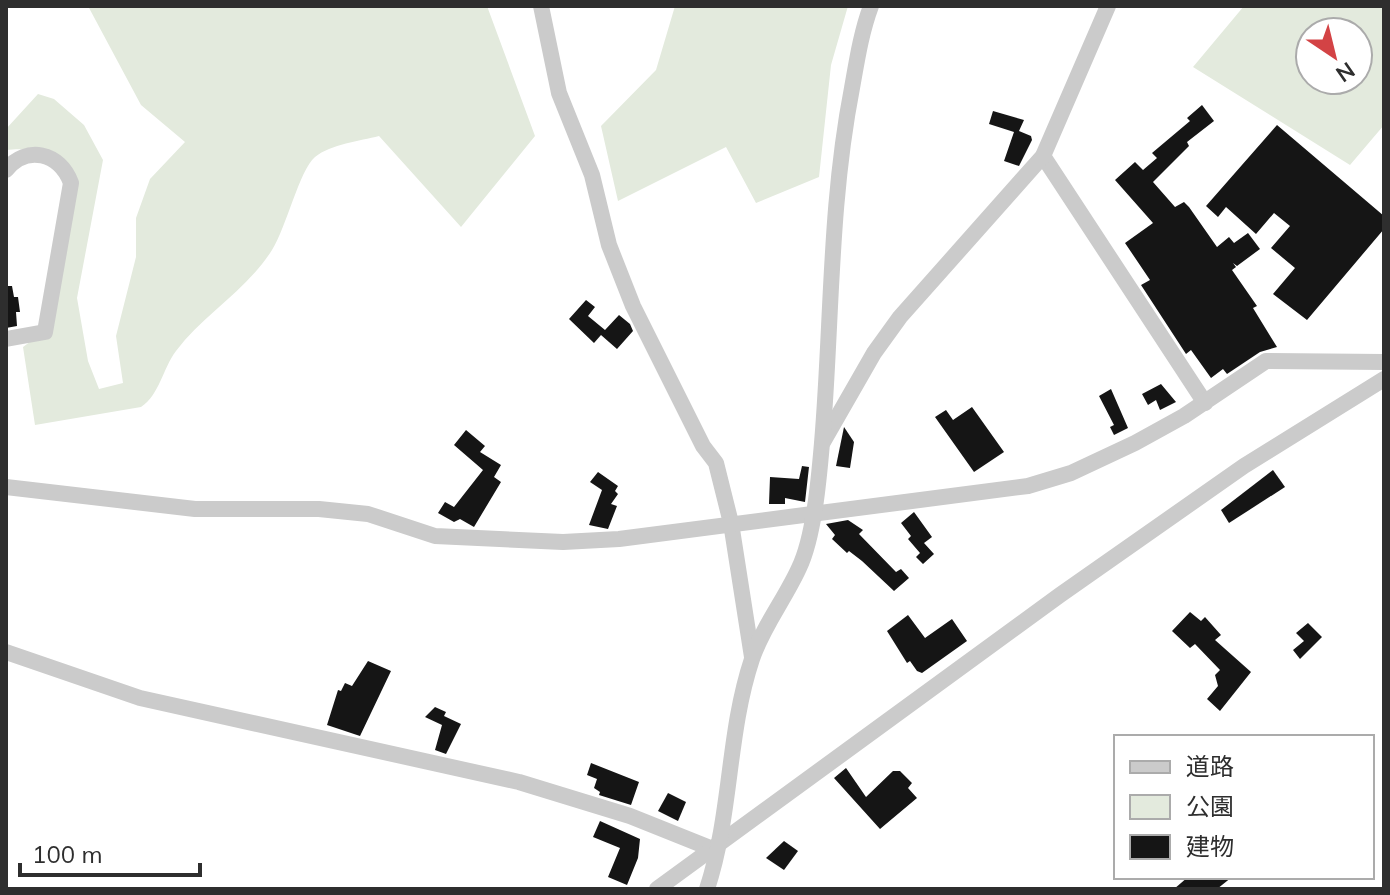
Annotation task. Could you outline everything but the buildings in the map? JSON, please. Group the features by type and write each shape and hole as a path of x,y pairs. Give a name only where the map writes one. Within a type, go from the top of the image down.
{"street":[{"path":"541,6 559,93 592,175 609,245 633,306 703,446 716,463 731,523 752,658"},
{"path":"707,889 726,818 736,718 752,658 801,566 812,514 822,443 830,263 845,125 864,26 871,6"},
{"path":"822,443 874,353 900,317 1043,156 1108,6"},
{"path":"6,170 24,154 34,152 43,154 68,174 71,183 45,332 6,339"},
{"path":"1043,156 1205,403"},
{"path":"6,487 195,509 356,513 435,536 563,542 1028,486 1104,458 1205,403 1266,361 1384,362"},
{"path":"657,889 715,850 1060,595 1244,466 1384,379"},
{"path":"6,652 140,698 519,782 630,816 715,850"}],"green space":[{"path":"88,6 487,6 535,136 461,227 379,136 337,146 315,157 304,174 272,250 250,277 176,351 147,402 141,407 35,425 23,347 46,330 69,181 55,165 36,152 6,150 6,129 38,94 54,99 84,125 103,160 77,298 88,361 99,389 123,383 116,336 136,257 136,218 150,179 185,142 141,105"},
{"path":"675,6 848,6 831,65 819,177 756,203 726,147 618,201 601,126 656,70"},
{"path":"1244,6 1384,6 1384,125 1350,165 1193,67"}]}
